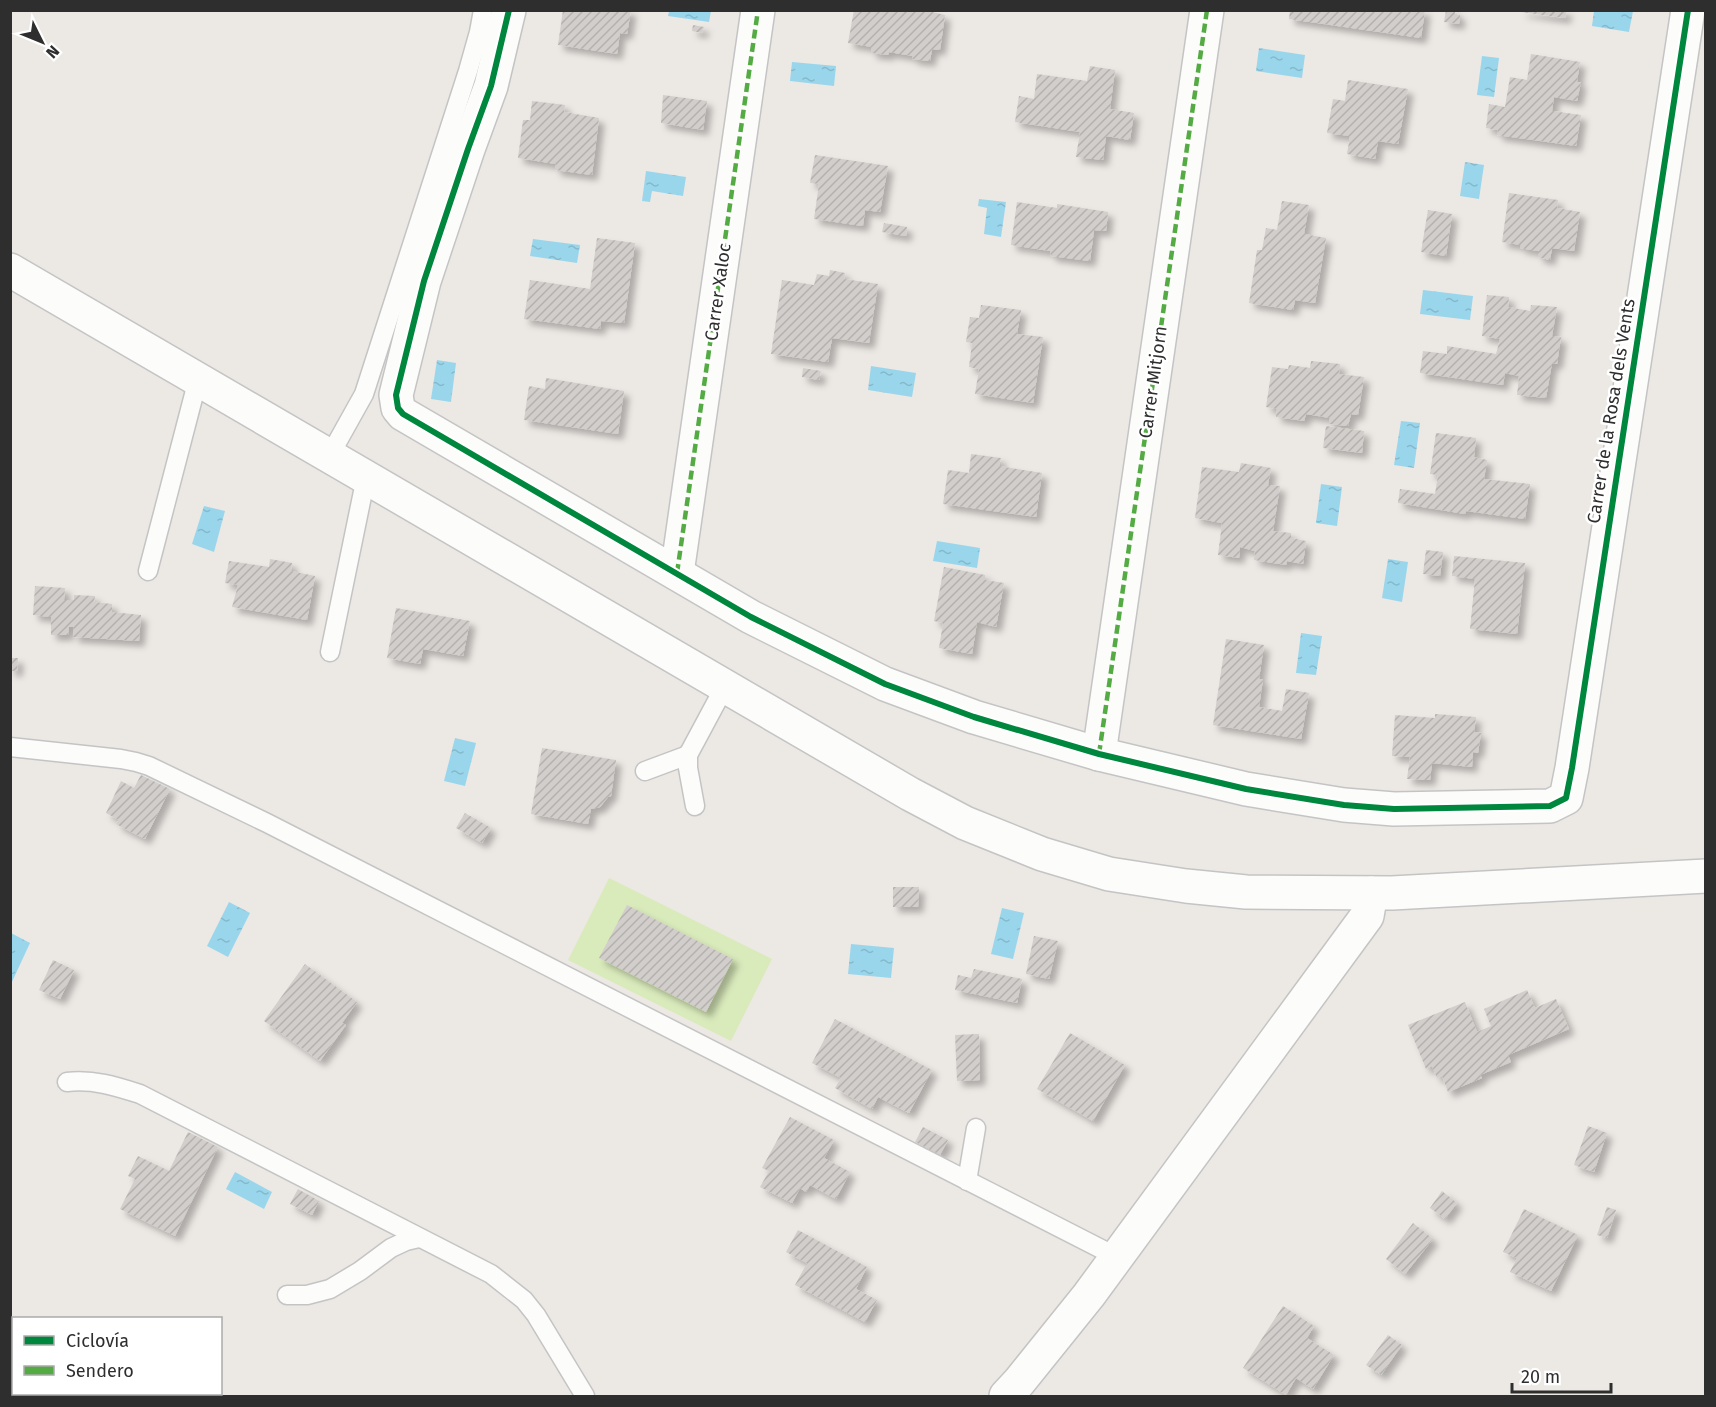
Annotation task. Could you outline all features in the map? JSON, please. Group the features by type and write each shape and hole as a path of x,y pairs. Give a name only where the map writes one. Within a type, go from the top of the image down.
{"street":[{"path":"509,10 490,86 424,281 396,401 398,408 411,420 751,617 885,684 974,717 1099,754"},
{"name":"Carrer Xaloc","path":"677,573 758,10"},
{"name":"Carrer Mitjorn","path":"1099,754 1207,10"},
{"name":"Carrer de la Rosa dels Vents","path":"1099,754 1246,789 1344,805 1394,809 1550,806 1566,798 1688,10"},
{"path":"10,270 919,799 965,823 1042,854 1109,874 1186,886 1246,892 1371,893 1706,876"},
{"path":"1006,1396 1089,1295 1367,916 1371,893"}],"lane":[{"path":"330,455 364,394 468,71 483,10"},
{"path":"148,571 198,379"},
{"path":"330,652 366,477"},
{"path":"695,806 688,755 725,686"},
{"path":"10,747 121,759 149,766 267,823 1117,1257"},
{"path":"645,771 688,755"},
{"path":"67,1082 82,1080 108,1084 140,1094 491,1274 524,1300 536,1315 585,1396"},
{"path":"967,1181 976,1128"},
{"path":"287,1295 307,1295 330,1289 391,1248 419,1238"}],"green space":[{"path":"609,878 772,959 731,1041 568,960"}],"water":[{"path":"669,10 711,11 709,22 668,16"},
{"path":"1594,11 1633,11 1629,32 1592,26"},
{"path":"1259,48 1305,55 1302,78 1256,71"},
{"path":"1482,56 1499,58 1494,97 1477,95"},
{"path":"792,62 836,66 834,86 790,81"},
{"path":"1465,162 1484,165 1479,199 1460,196"},
{"path":"646,171 686,177 683,196 652,191 650,202 642,201"},
{"path":"979,199 1006,202 1001,237 984,234 987,208 978,206"},
{"path":"533,239 580,245 577,263 530,256"},
{"path":"1423,290 1473,296 1470,320 1420,314"},
{"path":"437,360 456,363 451,402 431,399"},
{"path":"871,366 916,373 912,397 868,390"},
{"path":"1401,421 1420,423 1414,468 1394,465"},
{"path":"1321,484 1342,487 1337,526 1316,523"},
{"path":"204,506 225,511 214,552 192,544"},
{"path":"937,541 980,548 977,568 933,561"},
{"path":"1388,559 1408,562 1402,602 1382,598"},
{"path":"1301,633 1322,636 1316,675 1296,673"},
{"path":"455,738 476,743 465,786 444,781"},
{"path":"229,902 250,913 228,957 207,946"},
{"path":"1002,908 1024,913 1013,959 991,954"},
{"path":"11,933 30,943 11,984"},
{"path":"851,944 894,948 891,978 848,974"},
{"path":"235,1172 272,1192 264,1209 226,1189"}],"building":[{"path":"563,10 631,10 627,34 620,33 617,54 558,45"},
{"path":"854,10 924,10 945,15 940,50 932,49 930,61 912,59 913,56 889,52 888,55 871,53 872,47 848,43"},
{"path":"1290,10 1425,10 1421,38 1289,19"},
{"path":"1446,10 1455,10 1455,14 1460,15 1459,24 1444,22"},
{"path":"1522,10 1567,10 1565,18 1521,12"},
{"path":"693,25 704,27 702,33 692,31"},
{"path":"1531,54 1580,62 1577,82 1581,82 1577,101 1554,97 1552,111 1581,115 1576,146 1497,135 1498,130 1486,128 1489,104 1505,107 1510,77 1527,80"},
{"path":"1090,66 1115,70 1110,109 1134,113 1130,140 1106,136 1103,160 1076,157 1080,132 1015,122 1019,96 1034,99 1037,74 1087,81"},
{"path":"1348,80 1408,89 1398,144 1378,141 1375,159 1347,154 1350,136 1327,133 1333,99 1345,101"},
{"path":"663,95 707,101 703,130 661,123"},
{"path":"532,101 565,105 564,112 599,118 592,175 555,170 556,164 518,158 523,120 530,120"},
{"path":"815,155 888,166 880,212 865,210 863,226 814,219 819,184 810,183"},
{"path":"1509,193 1558,200 1557,208 1580,212 1574,251 1552,248 1550,260 1538,257 1538,251 1502,242"},
{"path":"1282,201 1309,205 1304,234 1326,238 1315,303 1295,300 1293,310 1249,303 1257,250 1262,250 1266,228 1277,230"},
{"path":"1017,202 1057,208 1057,204 1108,212 1106,231 1094,230 1090,261 1051,256 1050,251 1011,245"},
{"path":"1428,210 1452,214 1446,256 1421,252"},
{"path":"884,223 907,227 906,236 882,232"},
{"path":"597,238 635,243 624,323 601,321 600,329 524,319 530,280 590,289"},
{"path":"830,270 845,273 844,279 878,284 869,343 832,338 828,362 771,354 782,280 814,285 817,274 829,276"},
{"path":"1487,295 1509,297 1508,307 1530,311 1531,305 1557,307 1552,336 1561,337 1557,364 1552,363 1546,398 1517,395 1519,376 1505,373 1503,385 1420,373 1423,351 1447,354 1447,346 1496,354 1500,339 1482,336"},
{"path":"981,305 1021,310 1017,334 1043,337 1033,403 975,394 979,369 969,367 972,343 966,342 970,317 979,318"},
{"path":"1311,361 1340,364 1339,374 1364,377 1358,415 1351,414 1348,426 1329,424 1330,418 1306,414 1304,421 1276,417 1277,409 1266,407 1272,367 1288,369 1289,365 1310,368"},
{"path":"803,368 821,371 819,380 802,377"},
{"path":"546,378 624,391 618,434 524,420 529,386 545,389"},
{"path":"1326,426 1364,431 1362,453 1323,448"},
{"path":"1436,433 1476,438 1474,457 1487,460 1484,479 1530,484 1525,519 1466,511 1465,514 1398,503 1400,489 1435,494 1438,475 1430,474"},
{"path":"971,454 1001,458 999,466 1042,473 1036,517 943,504 948,470 969,473"},
{"path":"1241,463 1271,468 1268,485 1280,486 1273,531 1291,533 1291,538 1306,541 1303,564 1287,561 1286,565 1254,560 1255,551 1240,547 1239,558 1218,555 1222,523 1195,518 1202,467 1239,472"},
{"path":"1426,550 1443,552 1440,576 1423,574"},
{"path":"1454,556 1525,563 1517,634 1470,629 1475,579 1452,576"},
{"path":"270,559 292,563 291,571 315,576 307,620 232,607 238,585 225,583 229,561 269,567"},
{"path":"944,567 985,575 985,580 1004,583 996,627 977,622 972,654 939,648 943,623 934,621"},
{"path":"35,586 65,588 64,600 74,600 74,595 95,596 94,602 112,604 112,612 141,615 139,641 73,637 74,627 69,627 68,635 51,635 51,617 33,615"},
{"path":"396,608 470,621 463,656 423,649 420,664 387,658"},
{"path":"1226,639 1264,645 1259,679 1263,679 1259,707 1282,711 1286,689 1309,693 1301,739 1213,725"},
{"path":"10,658 18,658 17,671 10,671"},
{"path":"1435,714 1476,717 1474,732 1481,733 1478,753 1473,752 1472,767 1432,763 1430,780 1407,779 1410,757 1392,756 1395,715 1435,718"},
{"path":"542,748 616,760 611,796 600,807 591,809 588,824 531,814"},
{"path":"141,775 170,789 145,839 116,824 119,820 106,813 121,781 134,788"},
{"path":"465,813 491,828 482,843 456,828"},
{"path":"893,887 919,887 918,907 893,907"},
{"path":"627,905 733,959 706,1012 599,958"},
{"path":"1034,936 1058,941 1049,979 1026,974"},
{"path":"53,960 74,970 60,999 39,990"},
{"path":"305,964 357,1002 342,1023 346,1025 320,1061 264,1021"},
{"path":"974,969 1022,979 1017,1003 955,990 958,975 971,978"},
{"path":"1527,990 1535,1008 1556,999 1569,1029 1508,1055 1511,1062 1480,1075 1482,1078 1448,1092 1442,1076 1437,1078 1432,1066 1426,1069 1408,1025 1465,1002 1477,1032 1491,1026 1484,1009"},
{"path":"835,1019 932,1070 909,1113 878,1097 872,1109 835,1088 841,1078 812,1063"},
{"path":"1070,1033 1125,1065 1093,1121 1037,1089"},
{"path":"979,1034 980,1080 957,1081 955,1035"},
{"path":"790,1117 834,1140 824,1158 850,1172 836,1199 810,1185 806,1192 800,1188 792,1203 760,1187 769,1171 762,1168"},
{"path":"1588,1126 1607,1133 1594,1172 1574,1165"},
{"path":"923,1127 948,1140 940,1155 915,1142"},
{"path":"188,1132 218,1147 175,1236 120,1209 135,1179 128,1176 138,1156 169,1171"},
{"path":"298,1189 319,1201 312,1215 290,1204"},
{"path":"1442,1191 1457,1203 1445,1219 1430,1208"},
{"path":"1607,1207 1616,1210 1607,1238 1597,1235"},
{"path":"1524,1209 1578,1235 1551,1291 1510,1272 1517,1258 1503,1252"},
{"path":"1413,1223 1433,1239 1405,1274 1386,1259"},
{"path":"798,1230 867,1267 856,1289 877,1300 865,1322 795,1285 807,1263 786,1252"},
{"path":"1283,1306 1314,1326 1307,1338 1334,1355 1313,1389 1296,1378 1286,1395 1243,1368"},
{"path":"1388,1335 1402,1345 1381,1375 1366,1365"}],"marked path":[{"path":"677,573 758,10"},
{"path":"1099,754 1207,10"}],"cycle path":[{"path":"509,10 491,86 424,281 396,395 398,408 403,414 751,617 885,684 974,717 1099,754 1246,789 1344,805 1394,809 1550,806 1566,798 1688,10"}]}
